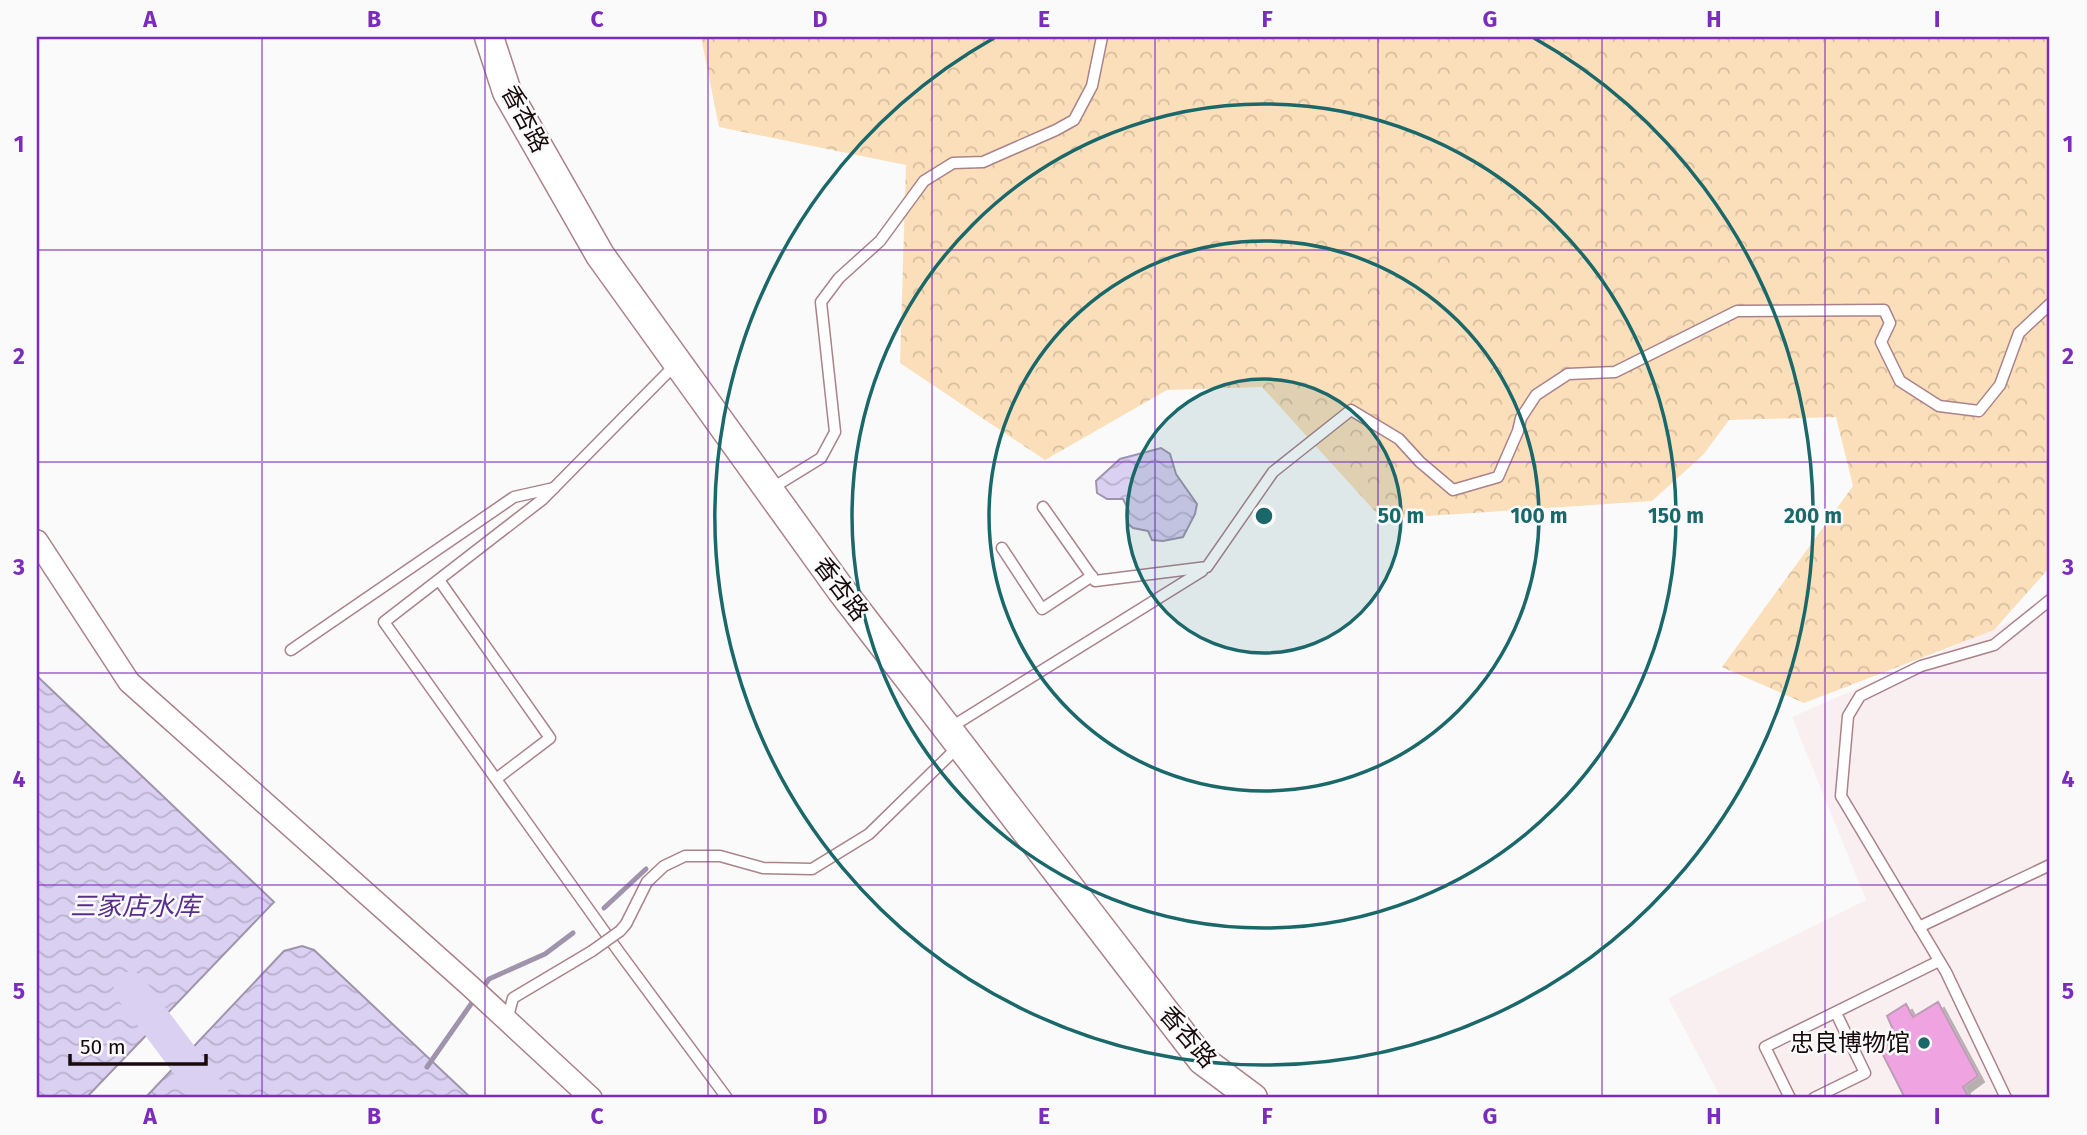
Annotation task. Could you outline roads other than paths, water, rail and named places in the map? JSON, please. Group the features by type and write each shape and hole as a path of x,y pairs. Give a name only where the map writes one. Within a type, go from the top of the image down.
{"street":[{"name":"香杏路","path":"489,37 507,92 594,243 841,590 1202,1060 1253,1098"},
{"path":"37,541 129,682 469,985 591,1098"}],"lane":[{"path":"769,490 821,458 835,432 821,302 839,278 880,242 924,181 953,163 983,162 1074,120 1092,86 1102,37"},
{"path":"507,1020 513,998 620,931 647,882 664,866 685,856 720,856 763,868 812,869 869,834 954,737 1207,568 1273,472 1350,410 1399,439 1453,491 1498,477 1521,418 1536,395 1568,374 1615,372 1737,311 1884,310 1890,323 1881,342 1900,381 1939,407 1979,411 2000,385 2019,332 2050,304"},
{"path":"678,362 543,499 384,622 619,953 727,1098"},
{"path":"291,650 514,497 554,488"},
{"path":"1043,507 1095,581 1207,568"},
{"path":"1002,548 1042,609 1092,576"},
{"path":"439,580 550,738 496,779"},
{"path":"2006,1098 1939,961 1841,796 1848,716 1860,696 1921,666 1994,645 2050,600"},
{"path":"1919,927 2050,864"},
{"path":"1790,1098 1765,1047 1939,961"},
{"path":"1814,1098 1866,1073 1836,1013"}],"water":[{"path":"1161,448 1170,454 1176,474 1197,504 1183,537 1163,541 1152,540 1148,531 1133,528 1127,523 1129,511 1123,499 1107,499 1097,493 1096,481 1120,459"},
{"name":"三家店水库","path":"37,676 274,902 86,1098 37,1098"},
{"path":"302,946 314,950 471,1098 145,1098 284,951"}],"waterway":[{"path":"604,908 646,869"},
{"path":"482,989 489,979 545,954 573,933"},
{"path":"130,988 213,1098"},
{"path":"427,1067 476,997"}],"place":[{"name":"忠良博物馆","path":"1924,1043"}]}
